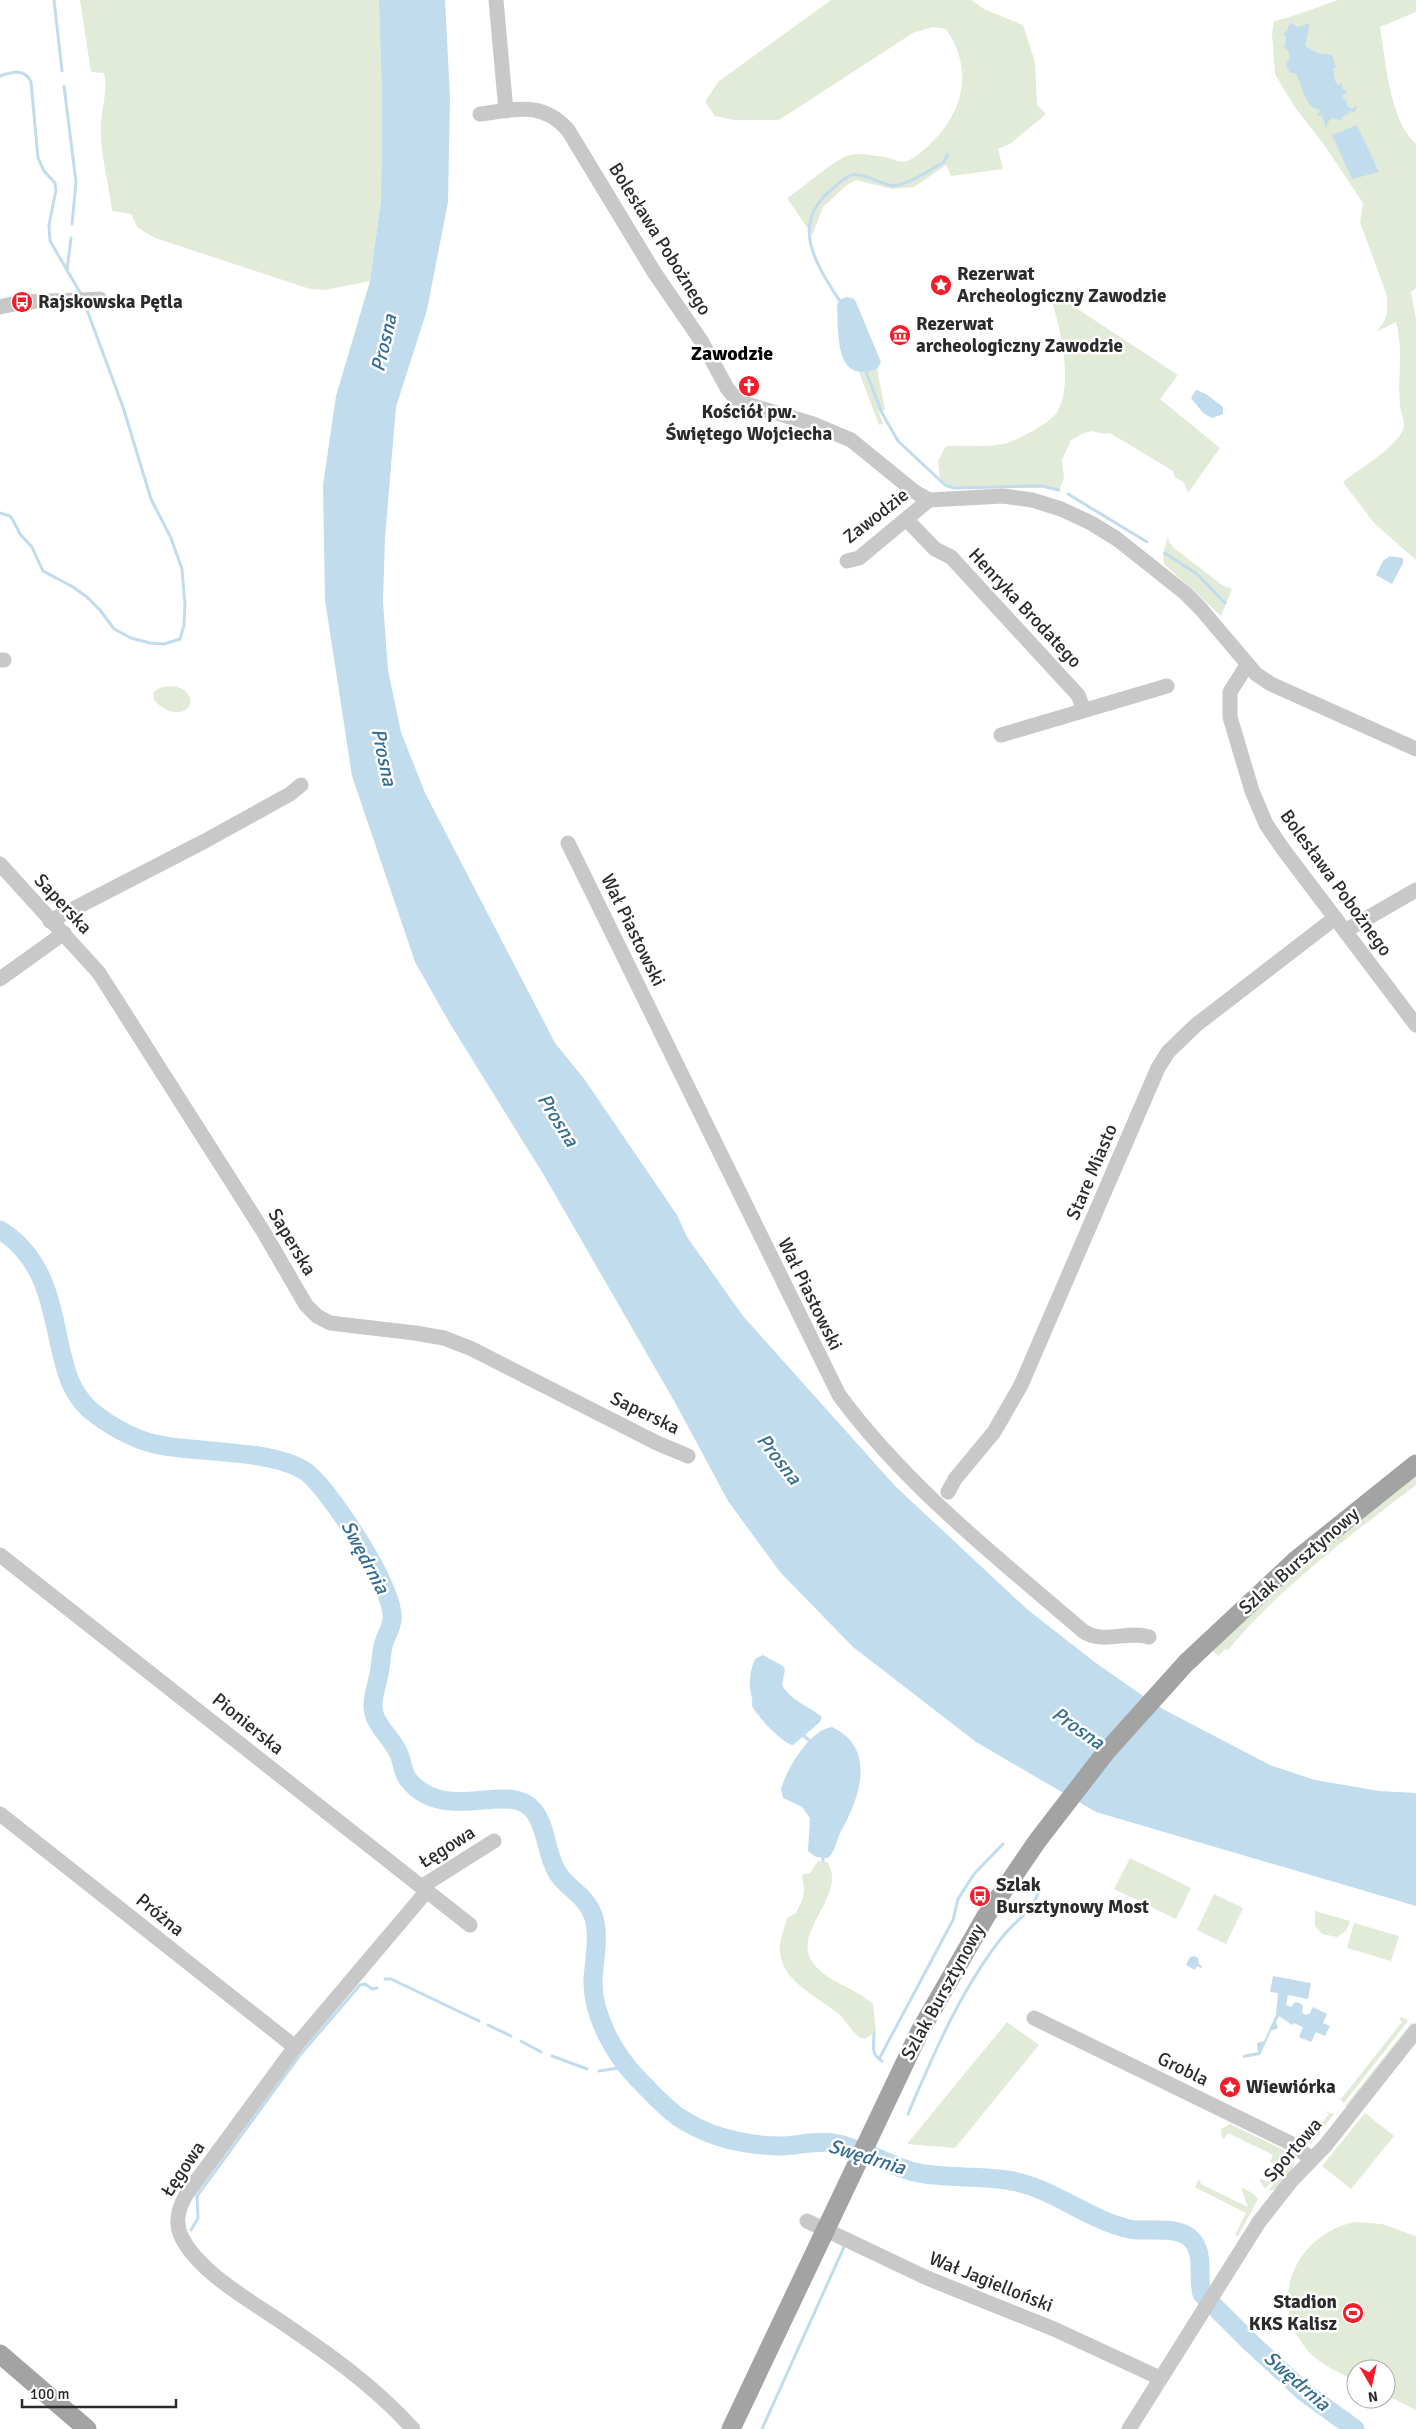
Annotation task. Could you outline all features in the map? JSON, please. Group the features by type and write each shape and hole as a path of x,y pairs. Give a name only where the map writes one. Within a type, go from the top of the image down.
{"main road":[{"name":"Szlak Bursztynowy","path":"731,2429 920,2031 964,1952 1041,1835 1106,1752 1182,1667 1296,1561 1416,1464"},
{"path":"0,2354 87,2429"}],"street":[{"path":"496,0 506,111"},
{"name":"Bolesława Pobożnego","path":"480,114 522,108 536,109 560,121 568,130 654,272 702,342 727,388 735,398 747,404 813,424 851,440 915,492 929,500"},
{"path":"0,307 31,301 65,302 100,299"},
{"path":"929,500 996,496 1032,500 1061,509 1091,523 1117,539 1185,593 1256,674 1272,684 1416,749"},
{"name":"Zawodzie","path":"847,561 859,558 929,500"},
{"name":"Henryka Brodatego","path":"907,520 935,549 951,557 1078,695 1084,710"},
{"name":"Bolesława Pobożnego","path":"1247,665 1230,692 1230,717 1252,791 1266,824 1416,1025"},
{"path":"1002,734 1167,686"},
{"path":"50,920 204,841 290,794 300,785"},
{"name":"Wał Piastowski","path":"568,843 839,1395 853,1414 920,1487 994,1555 1083,1631 1097,1638 1131,1634 1148,1637"},
{"name":"Saperska","path":"0,864 99,973 263,1231 306,1305 317,1316 342,1326 415,1333 444,1338 472,1349 656,1443 688,1456"},
{"path":"1345,931 1416,890"},
{"name":"Stare Miasto","path":"948,1492 955,1479 994,1432 1021,1385 1158,1068 1168,1052 1196,1025 1335,918"},
{"path":"0,979 64,933"},
{"name":"Pionierska","path":"0,1555 470,1925"},
{"name":"Próżna","path":"0,1814 295,2047"},
{"name":"Łęgowa","path":"413,2429 387,2402 332,2358 239,2295 188,2248 181,2236 177,2217 182,2202 295,2047 424,1890 494,1841"},
{"name":"Grobla","path":"1034,2018 1290,2144 1312,2159"},
{"name":"Sportowa","path":"1160,2378 1224,2275 1270,2207 1325,2146 1416,2031"},
{"name":"Wał Jagielloński","path":"807,2221 927,2278 1054,2329 1160,2378"},
{"path":"1129,2429 1160,2378"}],"green space":[{"path":"80,0 379,0 382,101 381,200 370,281 325,290 310,289 155,238 138,228 131,214 112,211 101,134 105,79 104,73 91,72"},
{"path":"831,0 971,0 984,9 1023,25 1035,62 1037,105 1046,114 1010,144 998,149 1003,169 951,176 946,165 914,187 892,189 856,180 847,185 823,207 812,235 787,198 827,168 850,155 875,156 903,162 910,160 939,135 949,121 961,92 962,76 955,45 946,29 932,27 913,33 779,120 735,120 715,116 705,102 718,82"},
{"path":"1338,0 1416,0 1416,12 1380,27 1394,105 1407,133 1416,144 1416,288 1411,292 1416,319 1416,560 1374,523 1343,482 1391,446 1402,432 1404,425 1399,395 1400,343 1398,332 1396,322 1376,332 1384,322 1387,314 1387,296 1360,222 1363,203 1325,146 1294,106 1275,74 1272,34 1274,21"},
{"path":"1047,289 1178,375 1160,399 1220,448 1188,493 1184,483 1174,476 1173,471 1110,433 1105,434 1091,431 1071,440 1062,460 1064,478 1059,490 1031,487 962,487 940,481 938,461 946,446 1007,443 1050,420 1061,404 1064,389 1064,354 1061,335"},
{"path":"877,369 885,409 879,412 883,424 879,425 859,372"},
{"path":"1168,536 1169,542 1174,548 1222,585 1232,589 1221,616 1164,564 1163,554"},
{"path":"175,686 185,691 190,697 190,703 187,708 181,712 173,712 164,708 154,700 153,693 158,689"},
{"path":"1416,1471 1416,1485 1342,1542 1293,1584 1248,1627 1228,1650 1225,1649 1218,1656 1212,1650 1197,1667 1194,1664 1269,1591"},
{"path":"1130,1858 1191,1888 1176,1919 1114,1889"},
{"path":"818,1861 827,1862 832,1874 831,1887 813,1926 808,1951 813,1963 819,1970 873,2004 876,2032 864,2039 854,2032 840,2015 800,1986 785,1968 781,1957 780,1944 787,1918 796,1913 803,1898 802,1875 810,1873"},
{"path":"1214,1894 1243,1908 1226,1944 1197,1930"},
{"path":"1315,1911 1350,1921 1346,1931 1337,1937 1322,1934 1315,1926"},
{"path":"1354,1923 1399,1936 1391,1961 1347,1948"},
{"path":"1402,2017 1408,2021 1344,2103 1337,2096 1341,2099 1402,2022 1399,2018"},
{"path":"1007,2022 1039,2045 955,2148 907,2144"},
{"path":"1412,2022 1413,2025 1348,2106 1345,2106"},
{"path":"1325,2111 1334,2114 1311,2144 1298,2138 1301,2134 1308,2140 1329,2114"},
{"path":"1365,2113 1394,2136 1351,2189 1322,2166"},
{"path":"1230,2124 1284,2150 1290,2156 1289,2164 1265,2189 1260,2181 1261,2179 1268,2182 1276,2165 1270,2162 1273,2155 1228,2133 1224,2139 1222,2138 1221,2129"},
{"path":"1295,2163 1285,2180 1277,2188 1268,2191 1284,2171"},
{"path":"1199,2179 1201,2184 1248,2207 1241,2187 1254,2194 1258,2199 1238,2236 1235,2235 1246,2213 1195,2187"},
{"name":"Stadion KKS Kalisz","path":"1354,2222 1382,2224 1416,2236 1416,2410 1396,2400 1396,2359 1346,2359 1346,2376 1320,2362 1310,2353 1296,2334 1289,2314 1288,2294 1292,2275 1301,2257 1315,2242 1333,2230"}],"water":[{"name":"Prosna","path":"379,0 445,0 450,97 448,202 427,310 396,407 385,538 383,602 388,670 401,732 425,793 555,1043 585,1080 677,1215 687,1237 743,1316 895,1486 1028,1610 1096,1663 1159,1707 1270,1765 1315,1780 1379,1791 1416,1793 1416,1906 1096,1812 976,1742 853,1647 780,1572 728,1501 677,1406 545,1177 449,1022 415,962 352,776 325,600 323,485 336,396 370,281 381,200 382,101"},
{"path":"1290,23 1298,27 1310,23 1305,46 1317,53 1332,55 1336,67 1333,68 1335,81 1339,85 1342,82 1342,88 1348,93 1342,95 1343,99 1347,101 1347,106 1352,109 1357,105 1355,112 1349,111 1341,120 1332,118 1326,128 1322,115 1317,116 1320,110 1309,104 1295,73 1290,73 1286,65 1290,57 1288,50 1283,47 1286,36 1283,34 1287,31"},
{"path":"1357,125 1379,172 1352,179 1332,135"},
{"path":"847,297 854,299 856,302 881,362 877,369 863,372 853,370 846,363 842,354 839,342 837,306 839,300"},
{"path":"1196,390 1206,394 1223,407 1223,414 1212,418 1203,413 1191,398"},
{"path":"1390,556 1403,558 1403,563 1392,584 1376,575 1383,561"},
{"path":"763,1655 783,1666 785,1670 782,1685 786,1691 822,1717 820,1722 793,1745 770,1728 752,1706 750,1689 751,1670 755,1659"},
{"path":"832,1727 846,1736 855,1747 860,1760 860,1775 854,1804 839,1834 834,1849 828,1858 816,1857 808,1851 810,1818 802,1807 783,1798 781,1789 788,1771 807,1743 815,1735"},
{"path":"1190,1957 1198,1958 1199,1964 1202,1966 1201,1968 1197,1966 1195,1970 1186,1965"},
{"path":"1273,1976 1311,1983 1308,1999 1288,1995 1286,2005 1291,2007 1295,2002 1300,2003 1303,2006 1302,2013 1306,2015 1310,2013 1313,2007 1327,2014 1323,2023 1330,2026 1325,2036 1316,2032 1311,2042 1299,2037 1303,2027 1294,2023 1292,2025 1279,2016 1276,2022 1278,2028 1271,2031 1260,2055 1243,2058 1243,2055 1258,2052 1257,2043 1264,2041 1276,2015 1278,1993 1270,1992"}],"waterway":[{"path":"54,0 62,71"},
{"path":"0,76 17,72 25,75 31,82 38,158 44,171 55,183 56,190 49,225 50,241 81,294"},
{"path":"64,86 76,182 72,224"},
{"path":"839,300 822,273 811,245 809,231 811,217 818,204 830,191 849,176 861,175 889,185 902,184 917,178 944,162 948,154"},
{"path":"67,270 71,238"},
{"path":"0,513 10,516 20,534 32,547 43,571 87,597 100,610 114,629 131,638 150,643 164,644 180,639 184,625 185,605 182,569 171,538 151,499 123,407 87,310"},
{"path":"866,372 882,413 898,441 945,485 954,488 1042,486 1059,490"},
{"path":"1068,494 1147,542"},
{"path":"1165,553 1197,574 1225,603"},
{"name":"Swędrnia","path":"0,1230 14,1240 25,1252 41,1278 52,1309 63,1361 69,1378 82,1402 89,1409 120,1430 146,1442 172,1447 258,1456 296,1466 310,1475 333,1502 374,1566 391,1606 392,1620 383,1646 373,1708 378,1723 399,1754 408,1780 427,1795 444,1800 461,1802 510,1799 523,1803 534,1811 542,1825 553,1865 565,1883 590,1908 593,1915 596,1931 593,1980 596,2007 601,2021 614,2047 630,2070 669,2110 691,2125 727,2139 752,2144 778,2146 820,2142 844,2145 914,2172 937,2176 1007,2180 1023,2184 1039,2189 1098,2218 1129,2229 1162,2230 1186,2235 1196,2246 1200,2259 1202,2294 1304,2392 1355,2429"},
{"path":"804,1736 810,1741"},
{"path":"879,2059 953,1920 958,1899 974,1874 1003,1844"},
{"path":"908,2114 938,2045 961,2000 988,1956 1008,1930 1034,1902 1039,1888"},
{"path":"385,1979 391,1979 479,2021"},
{"path":"191,2230 198,2218 197,2196 300,2055 360,1985 365,1984 372,1989 377,1988"},
{"path":"488,2025 511,2036"},
{"path":"874,2033 874,2052 882,2061"},
{"path":"521,2041 541,2052"},
{"path":"552,2056 587,2069"},
{"path":"599,2071 625,2067"},
{"path":"762,2429 844,2247"}],"place":[{"name":"Rezerwat Archeologiczny Zawodzie","path":"941,285"},
{"name":"Rajskowska Pętla","path":"22,302"},
{"name":"Rezerwat archeologiczny Zawodzie","path":"900,335"},
{"name":"Kościół pw. Świętego Wojciecha","path":"749,386"},
{"name":"Szlak Bursztynowy Most","path":"980,1896"},
{"name":"Wiewiórka","path":"1230,2087"},
{"name":"Stadion KKS Kalisz","path":"1353,2313"}],"district":[{"name":"Zawodzie","path":"732,353"}]}
